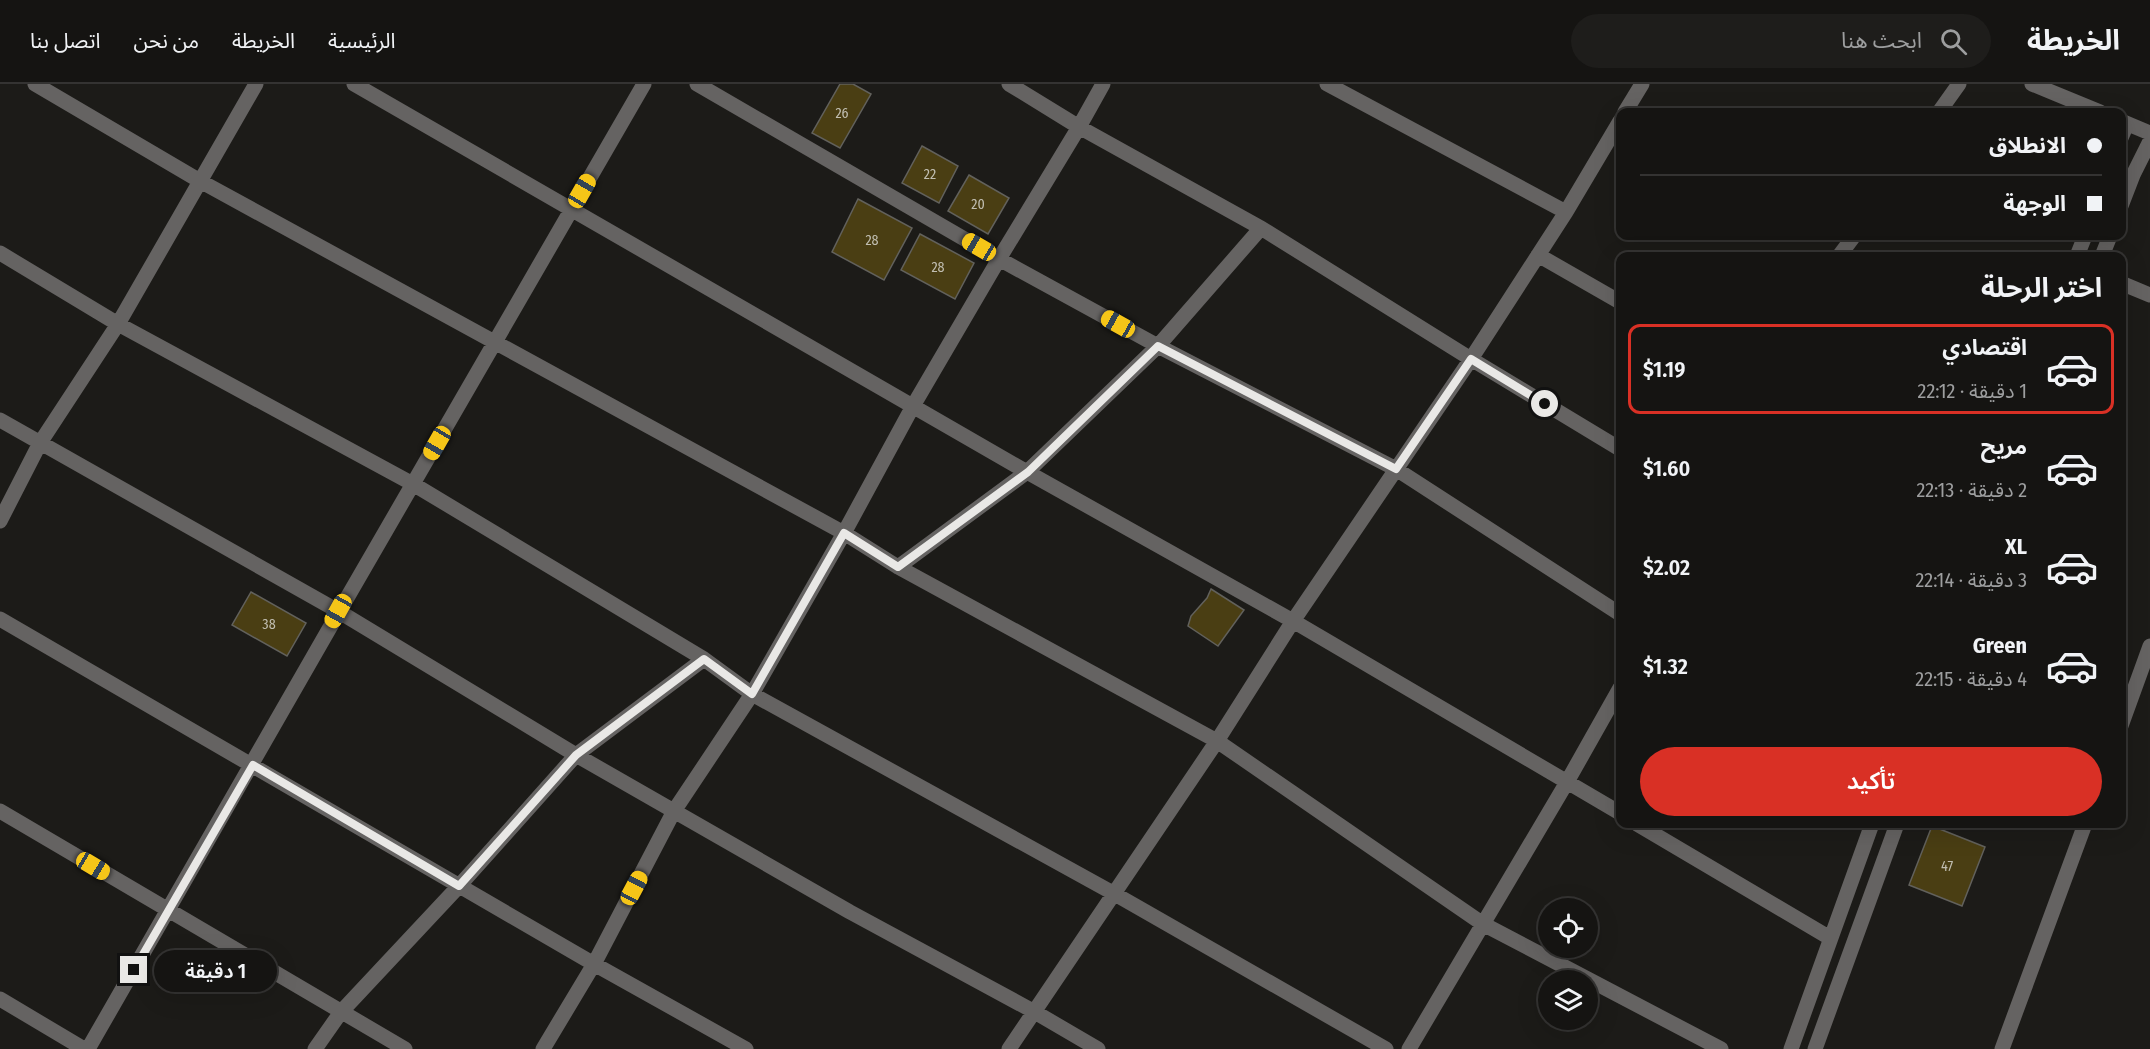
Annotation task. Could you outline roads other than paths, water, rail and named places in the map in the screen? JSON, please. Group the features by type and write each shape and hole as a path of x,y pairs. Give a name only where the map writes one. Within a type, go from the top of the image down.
{"street":[{"path":"35,84 200,181 496,341 844,533 898,567 1217,741 1483,924 1721,1049"},
{"path":"0,521 40,443 118,324 256,84"},
{"path":"354,84 1028,472 1293,621 1616,811"},
{"path":"0,999 86,1049 253,765 338,611 644,84"},
{"path":"697,84 999,259 1158,346 1396,469 1616,611"},
{"path":"1009,84 1079,127 1261,228 1616,447"},
{"path":"543,1049 594,964 674,811 752,694 913,406 1103,84"},
{"path":"1327,84 1566,212"},
{"path":"1627,108 1642,84"},
{"path":"1942,108 1959,84"},
{"path":"2032,84 2090,108"},
{"path":"2126,123 2150,133"},
{"path":"1009,1049 1217,741 1293,621 1471,359 1566,212 1616,128"},
{"path":"2126,193 2150,141"},
{"path":"898,567 1028,472 1158,346 1261,228"},
{"path":"0,253 118,324 413,484 704,659 752,694 1113,893 1386,1049"},
{"path":"1538,255 1616,300"},
{"path":"2126,286 2150,295"},
{"path":"0,420 338,611 576,755 850,912 1033,1011 1098,1049"},
{"path":"0,619 594,964 746,1049"},
{"path":"2126,702 2150,646"},
{"path":"315,1049 341,1012 459,886 576,755 704,659"},
{"path":"1409,1049 1616,695"},
{"path":"0,812 405,1049"},
{"path":"1644,828 1830,938"},
{"path":"1791,1049 1871,828"},
{"path":"1815,1049 1896,828"},
{"path":"2002,1049 2084,828"}]}
